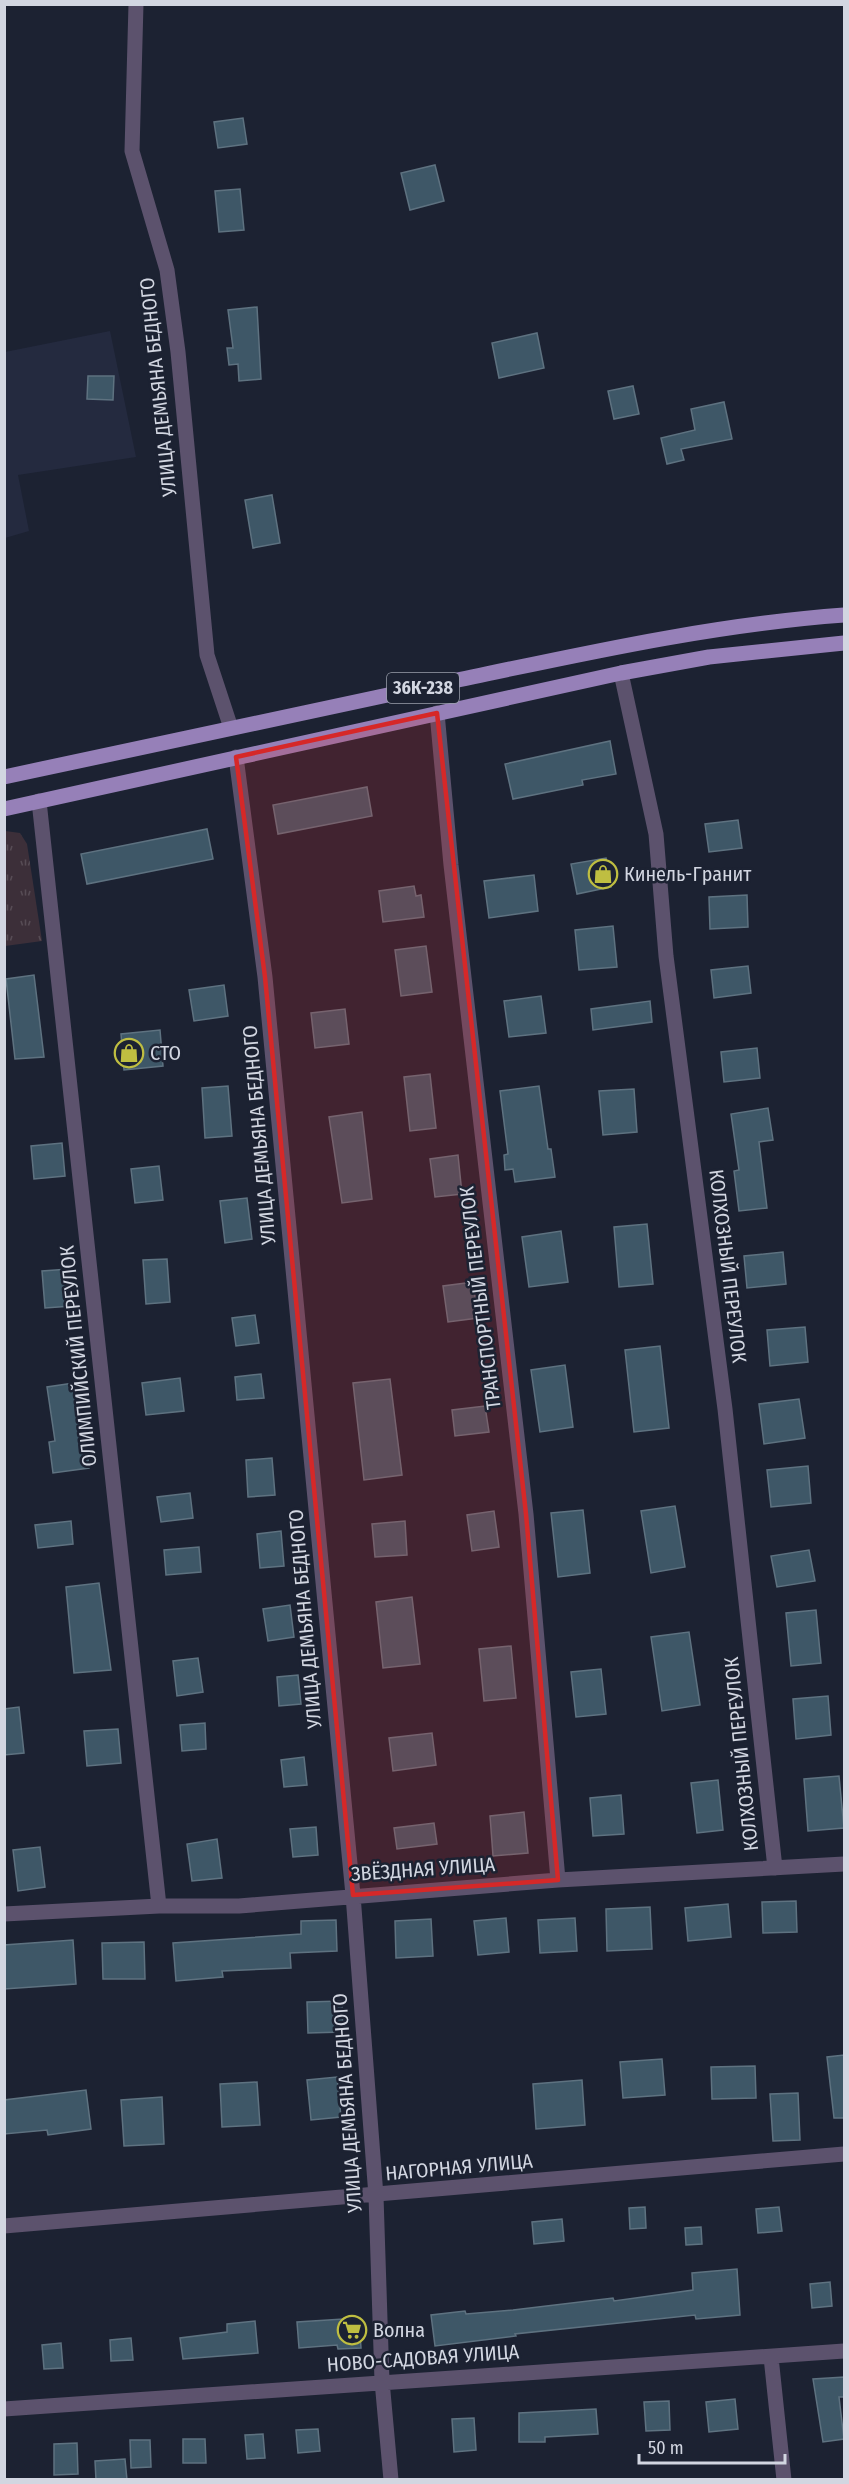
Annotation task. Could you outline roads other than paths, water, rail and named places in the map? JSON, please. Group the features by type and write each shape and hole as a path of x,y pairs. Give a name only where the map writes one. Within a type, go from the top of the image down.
{"main road":[{"name":"36К-238","path":"4,777 624,645 790,619 844,615"},
{"path":"4,809 621,673 709,657 844,643"}],"street":[{"name":"УЛИЦА ДЕМЬЯНА БЕДНОГО","path":"136,4 132,151 167,270 178,352 207,655 231,728"},
{"name":"КОЛХОЗНЫЙ ПЕРЕУЛОК","path":"621,673 656,834 666,956 725,1409 775,1868"},
{"name":"ТРАНСПОРТНЫЙ ПЕРЕУЛОК","path":"437,713 451,865 526,1514 558,1880"},
{"name":"УЛИЦА ДЕМЬЯНА БЕДНОГО","path":"236,757 265,977 353,1895 376,2196 382,2381 390,2480"},
{"name":"ОЛИМПИЙСКИЙ ПЕРЕУЛОК","path":"39,801 159,1906"},
{"name":"ЗВЁЗДНАЯ УЛИЦА","path":"4,1914 159,1906 239,1906 558,1880 844,1864"},
{"name":"НАГОРНАЯ УЛИЦА","path":"4,2226 376,2196 844,2154"},
{"name":"НОВО-САДОВАЯ УЛИЦА","path":"4,2409 382,2381 844,2351"},
{"path":"771,2357 784,2480"}],"place":[{"name":"Кинель-Гранит","path":"603,874"},
{"name":"СТО","path":"129,1053"},
{"name":"Волна","path":"352,2330"}]}
